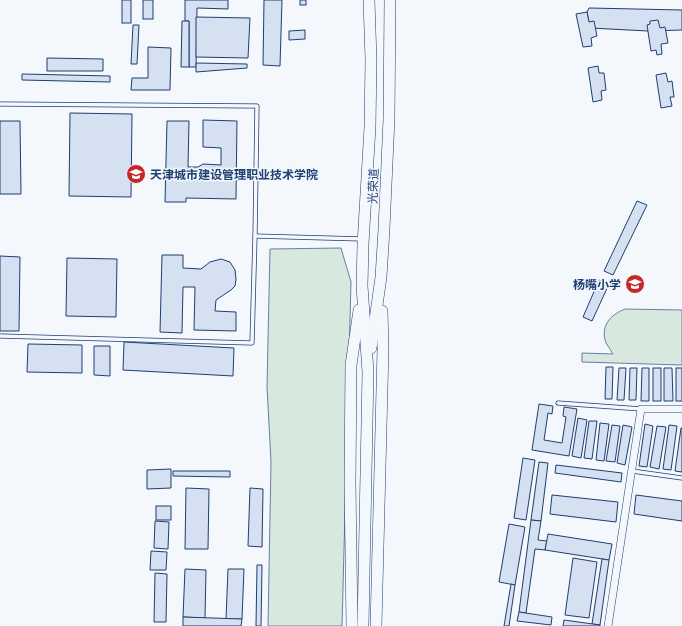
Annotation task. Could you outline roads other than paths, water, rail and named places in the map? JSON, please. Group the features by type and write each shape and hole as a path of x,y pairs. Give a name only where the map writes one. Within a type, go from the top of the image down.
{"main road":[{"name":"光荣道","path":"362,286 370,127 371,60 369,0"},
{"name":"光荣道","path":"368,372 381,277 389,119 390,0"},
{"path":"376,626 383,349 381,277"},
{"path":"362,286 368,372 363,626"},
{"path":"352,626 350,483 351,365 362,286"}],"street":[{"path":"608,626 641,409 682,409"}],"lane":[{"path":"0,104 257,106 252,343 0,336"},
{"path":"255,236 364,239"},
{"path":"558,403 641,409"},
{"path":"632,471 682,478"}],"place":[{"name":"天津城市建设管理职业技术学院","path":"136,174"},
{"name":"杨嘴小学","path":"635,284"}]}
